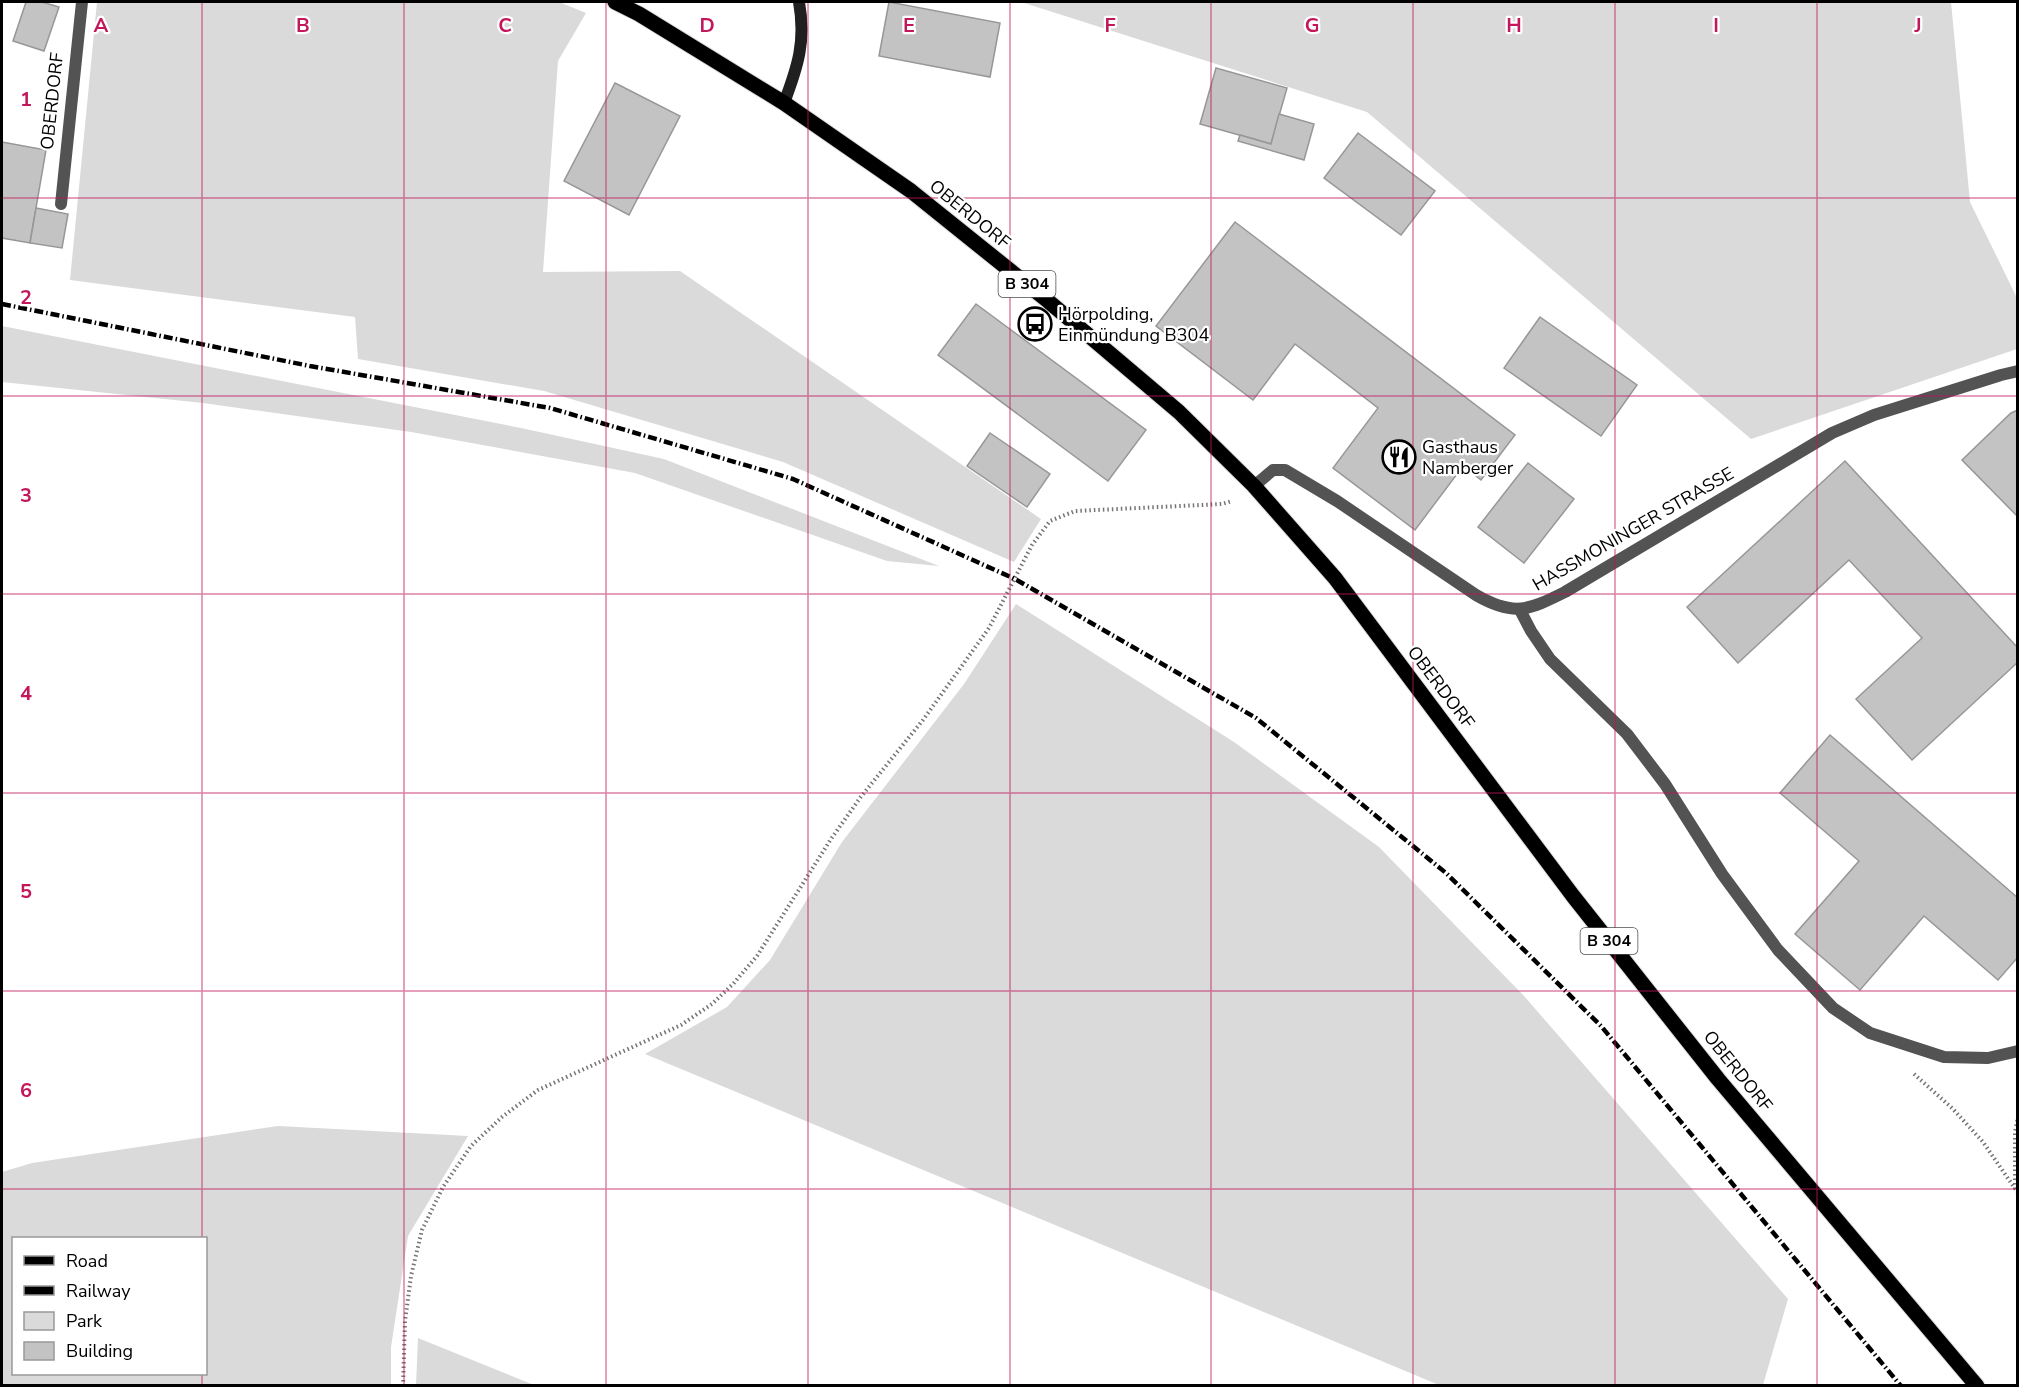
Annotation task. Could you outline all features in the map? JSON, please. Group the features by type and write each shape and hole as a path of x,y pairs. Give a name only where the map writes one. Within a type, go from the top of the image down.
{"main road":[{"name":"OBERDORF","path":"615,2 639,14 784,103 911,191 1048,301 1179,412 1254,486 1335,578 1573,896 1718,1079 1977,1386"}],"street":[{"name":"OBERDORF","path":"61,204 82,2"},
{"path":"784,103 801,50 799,2"},
{"name":"HASSMONINGER STRASSE","path":"1254,486 1273,470 1285,470 1337,501 1476,595 1492,604 1520,610 1538,605 1565,592 1832,433 1874,415 2018,371"},
{"path":"1520,610 1550,659 1627,734 1665,784 1722,874 1778,950 1833,1008 1870,1034 1944,1057 1988,1058 2018,1051"}],"path":[{"path":"403,1386 405,1321 411,1276 422,1230 442,1187 471,1146 502,1117 538,1090 681,1025 712,1004 733,984 757,956 831,839 860,798 923,720 988,628 1032,545 1050,521 1075,511 1222,504 1240,498 1254,486"},
{"path":"1912,1071 1953,1109 1983,1142 2016,1191"},
{"path":"2016,1191 2015,1132 2018,1117"}],"green space":[{"path":"97,2 559,2 586,13 558,61 543,272 680,271 1041,519 1014,562 783,462 544,391 358,359 355,317 70,280"},
{"path":"1021,2 1951,2 1970,202 2017,298 2017,349 1751,439 1367,112"},
{"path":"2,326 521,428 664,459 939,566 887,561 635,473 411,432 203,403 2,382"},
{"path":"1016,604 1234,742 1379,847 1524,996 1788,1299 1763,1385 1439,1385 645,1054 727,1007 770,960 842,842 964,684"},
{"path":"278,1126 468,1136 408,1236 391,1347 391,1385 2,1385 2,1172 32,1163"},
{"path":"418,1338 534,1385 416,1385"}],"building":[{"path":"26,2 42,2 59,7 44,51 13,41"},
{"path":"889,2 1000,23 990,77 879,56"},
{"path":"1216,68 1287,88 1271,144 1200,124"},
{"path":"615,83 680,116 629,215 564,181"},
{"path":"1279,114 1314,124 1304,160 1238,141 1240,135 1271,144"},
{"path":"1358,133 1435,191 1401,235 1324,178"},
{"path":"2,142 46,150 30,243 2,238"},
{"path":"36,208 68,214 62,248 30,243"},
{"path":"1235,222 1515,435 1481,480 1463,466 1415,530 1333,468 1378,408 1295,344 1253,400 1156,326"},
{"path":"976,304 1146,430 1108,481 938,355"},
{"path":"1540,317 1637,385 1601,436 1504,368"},
{"path":"2018,410 2018,517 1962,460 2011,413"},
{"path":"990,433 1050,474 1027,507 967,466"},
{"path":"1845,461 2018,648 2018,662 1912,760 1856,699 1922,638 1849,560 1738,663 1687,607"},
{"path":"1528,463 1574,499 1524,563 1478,527"},
{"path":"1830,735 2018,898 2018,957 1998,980 1924,916 1860,990 1795,934 1859,861 1780,793"}],"railway":[{"path":"2,304 310,366 550,408 793,479 1015,579 1256,718 1446,873 1601,1026 1901,1386"}],"place":[{"name":"Hörpolding, Einmündung B304","path":"1035,324"},
{"name":"Gasthaus Namberger","path":"1399,457"}]}
